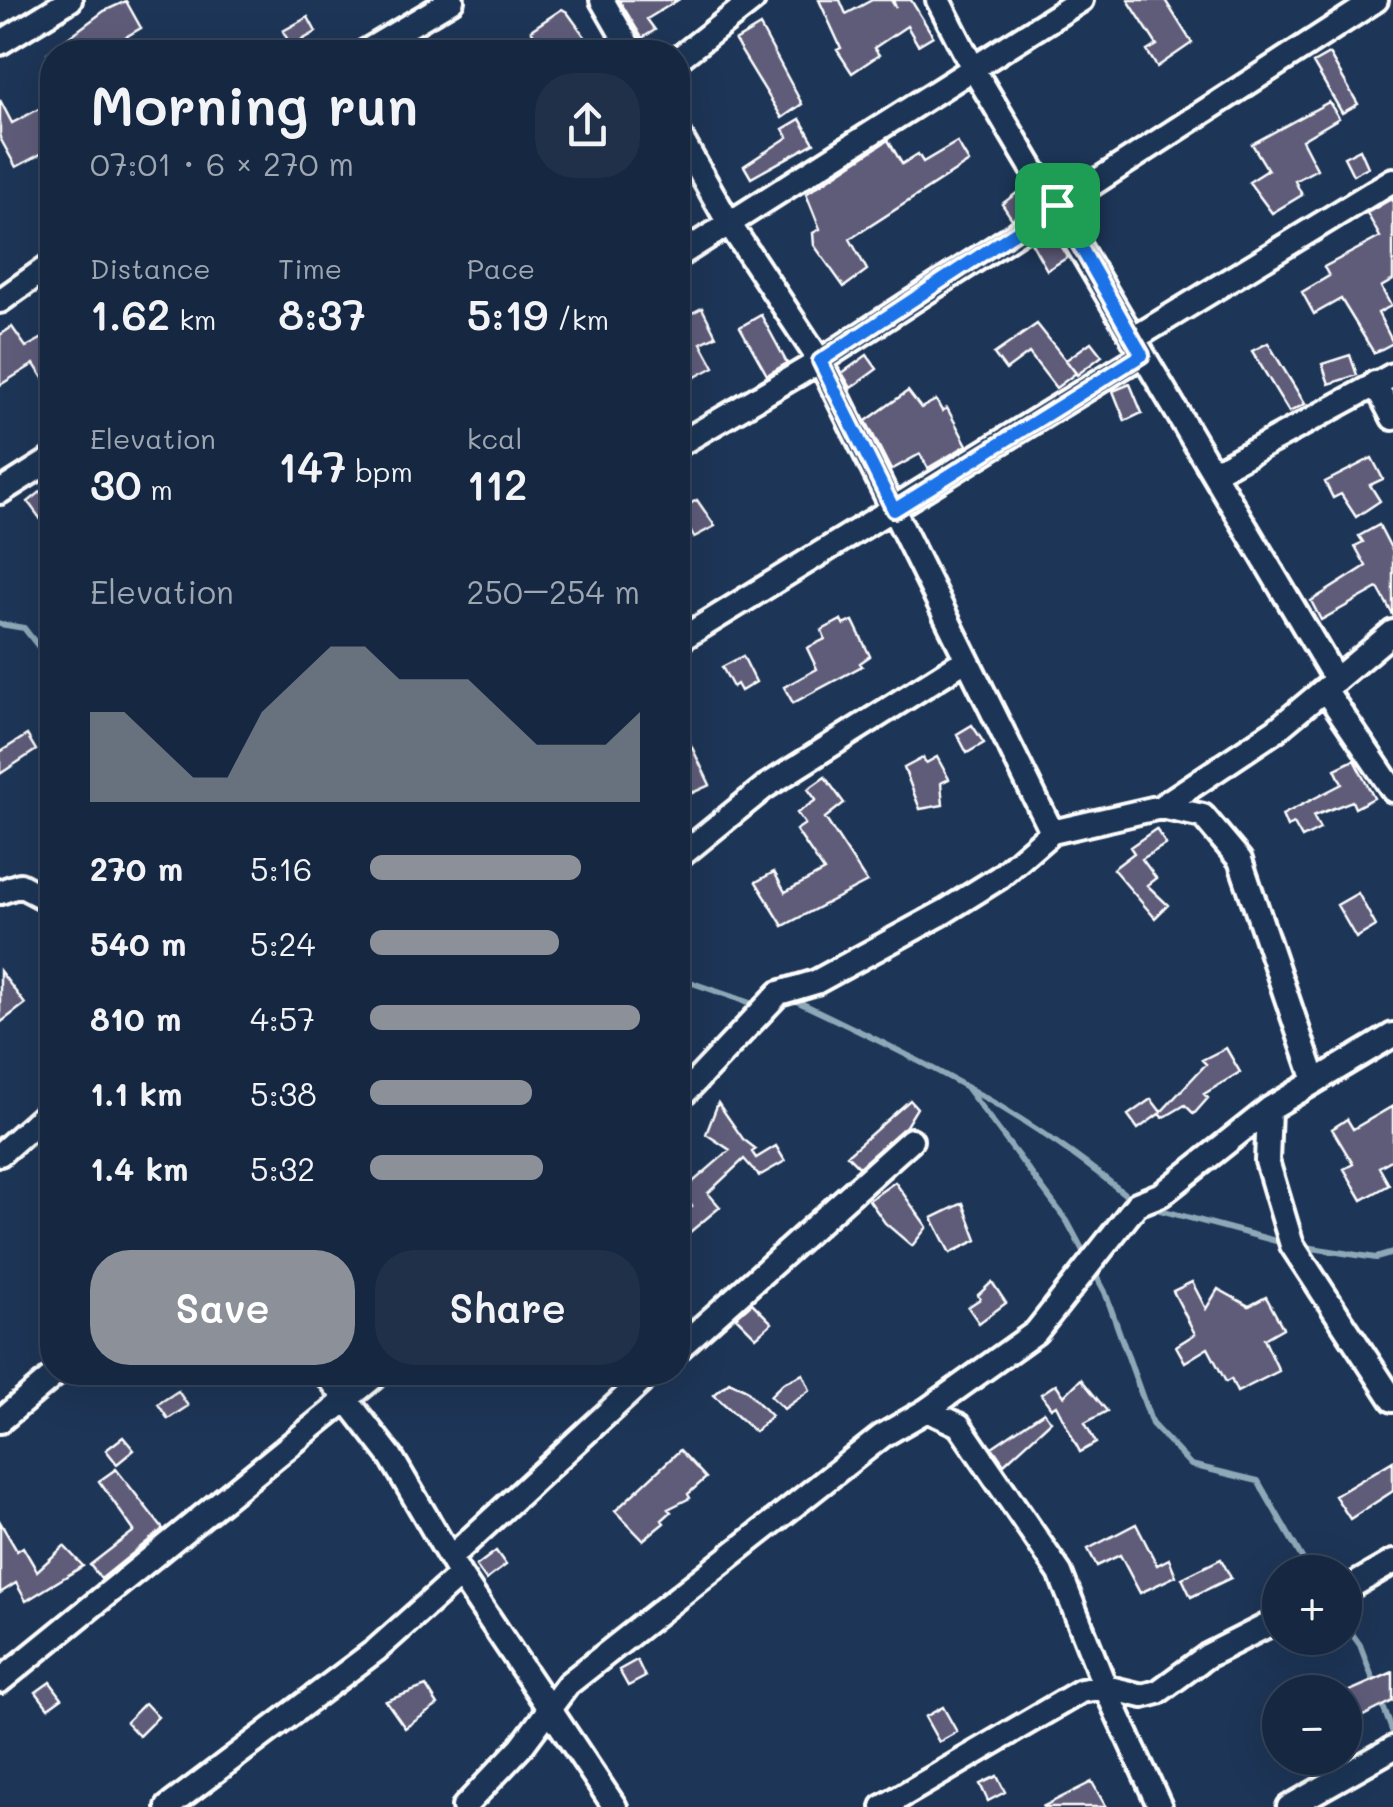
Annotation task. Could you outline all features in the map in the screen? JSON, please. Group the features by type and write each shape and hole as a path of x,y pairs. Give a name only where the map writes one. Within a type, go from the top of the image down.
{"street":[{"path":"0,43 70,0"},
{"path":"385,40 452,0"},
{"path":"602,0 625,40"},
{"path":"690,50 753,0"},
{"path":"938,0 974,70 1215,472 1331,686 1393,790"},
{"path":"690,249 1081,0"},
{"path":"690,439 820,361 1376,0"},
{"path":"690,153 730,225 820,361 964,661 1052,832"},
{"path":"690,634 894,510 1393,180"},
{"path":"0,301 40,273"},
{"path":"1215,472 1384,379 1393,418"},
{"path":"0,492 40,467"},
{"path":"690,1087 779,993 816,982 944,912 1000,877 1052,832 1161,806 1331,686 1393,632"},
{"path":"690,848 766,787 964,661"},
{"path":"1161,806 1204,816 1240,860 1315,1081"},
{"path":"0,892 20,885 40,896"},
{"path":"464,1807 521,1747 568,1684 882,1436 928,1410 1036,1332 1137,1204 1162,1194 1268,1109 1393,1035"},
{"path":"1268,1109 1268,1161 1292,1245 1393,1400"},
{"path":"0,1154 40,1119"},
{"path":"690,1338 912,1140"},
{"path":"0,1421 43,1385"},
{"path":"336,1385 391,1457 455,1566 615,1807"},
{"path":"0,1681 366,1385"},
{"path":"168,1807 376,1650 455,1566 639,1385"},
{"path":"928,1410 959,1425 1060,1573 1104,1687 1160,1807"},
{"path":"1362,1580 1393,1562"},
{"path":"882,1807 1065,1700 1104,1687 1144,1696 1158,1692 1207,1656 1262,1628"},
{"path":"1288,1807 1393,1748"}],"building":[{"path":"619,0 678,0 647,19 655,30 642,38"},
{"path":"819,0 840,0 846,14 872,0 891,0 896,8 893,0 911,0 933,36 918,45 907,26 874,48 879,55 852,73 837,50 841,48"},
{"path":"1128,0 1165,0 1192,43 1157,67 1147,51 1157,45"},
{"path":"126,1 141,28 125,40 65,40 104,11"},
{"path":"562,9 587,40 537,40 531,30"},
{"path":"308,17 316,32 302,40 288,40 283,31"},
{"path":"760,26 802,104 782,118 735,41"},
{"path":"1329,54 1358,104 1342,113 1313,63"},
{"path":"0,100 12,123 40,108 40,154 16,167 0,138"},
{"path":"1329,102 1339,118 1302,140 1317,169 1295,181 1302,195 1272,213 1249,182 1268,170 1252,144"},
{"path":"800,119 814,143 751,178 744,166 788,137 783,129"},
{"path":"888,140 902,164 918,154 923,162 957,142 969,162 850,239 867,270 844,287 814,245 813,233 820,229 806,194"},
{"path":"1360,149 1368,167 1353,175 1344,157"},
{"path":"1022,189 1033,205 1012,219 1002,204"},
{"path":"1393,198 1393,280 1381,287 1391,306 1378,313 1393,343 1374,353 1341,299 1314,314 1302,292 1329,276 1324,267 1380,237 1367,213"},
{"path":"1051,229 1068,257 1047,270 1031,242"},
{"path":"702,308 716,336 701,343 714,367 690,380 690,309 692,313"},
{"path":"761,315 787,363 767,375 740,327"},
{"path":"1037,324 1076,373 1056,388 1029,353 1006,370 994,354"},
{"path":"12,327 26,347 40,339 40,373 34,364 0,385 0,335"},
{"path":"1091,342 1102,356 1077,375 1066,360"},
{"path":"1268,343 1305,404 1289,412 1252,351"},
{"path":"867,355 877,369 851,388 842,373"},
{"path":"1350,355 1357,375 1329,384 1322,364"},
{"path":"1130,384 1142,413 1125,421 1113,391"},
{"path":"908,391 921,408 936,400 942,411 947,408 967,445 928,468 920,454 891,470 866,421"},
{"path":"1372,458 1383,479 1370,485 1380,501 1356,517 1341,494 1333,498 1325,482"},
{"path":"40,492 40,518 28,502"},
{"path":"697,500 715,526 694,537 690,530 690,504"},
{"path":"1379,525 1393,552 1393,615 1378,588 1321,620 1311,601 1366,566 1355,546 1363,542 1359,536"},
{"path":"841,620 844,625 853,621 870,656 860,663 862,666 793,703 784,687 817,669 807,648 825,639 822,630"},
{"path":"743,656 756,682 741,691 737,684 733,687 722,667"},
{"path":"972,725 984,743 967,753 957,734"},
{"path":"27,735 36,750 0,774 0,752"},
{"path":"690,743 710,785 692,793 690,789"},
{"path":"937,757 949,779 941,783 943,805 920,809 904,768 923,758 926,763"},
{"path":"1354,760 1374,798 1355,808 1352,801 1313,816 1320,829 1302,838 1294,824 1287,827 1282,815 1342,784 1335,769"},
{"path":"825,777 844,803 825,818 867,882 783,926 756,882 774,872 785,892 824,871 796,830 805,824 797,813 816,800 808,789"},
{"path":"1156,829 1166,844 1142,859 1156,878 1147,885 1168,905 1155,918 1113,869 1134,853 1130,847"},
{"path":"1358,893 1376,926 1356,938 1337,905"},
{"path":"0,971 25,1004 0,1023"},
{"path":"1226,1048 1240,1072 1204,1094 1208,1098 1194,1114 1185,1105 1163,1118 1159,1114 1138,1129 1128,1115 1151,1099 1161,1112 1206,1064 1202,1060"},
{"path":"910,1100 917,1108 906,1126 859,1167 847,1155"},
{"path":"718,1103 743,1139 756,1149 752,1152 756,1158 776,1146 785,1161 759,1176 744,1159 708,1193 720,1207 690,1232 690,1184 730,1150 706,1134"},
{"path":"1393,1106 1393,1159 1379,1167 1389,1185 1362,1200 1344,1169 1353,1164 1332,1129 1347,1119 1353,1129"},
{"path":"895,1182 927,1227 912,1246 885,1223 869,1200"},
{"path":"963,1203 977,1240 950,1253 932,1218"},
{"path":"992,1282 1006,1303 979,1323 968,1307 980,1299 978,1295"},
{"path":"1192,1282 1206,1309 1218,1289 1249,1306 1266,1297 1283,1328 1264,1339 1279,1371 1237,1392 1231,1379 1226,1382 1208,1348 1185,1362 1176,1346 1195,1334 1173,1291"},
{"path":"752,1303 772,1323 756,1337 736,1317"},
{"path":"803,1374 810,1390 784,1409 770,1396 783,1383"},
{"path":"1081,1379 1107,1411 1085,1423 1096,1443 1080,1452 1056,1405 1051,1408 1041,1394 1056,1384 1064,1396"},
{"path":"729,1382 745,1389 771,1416 755,1432 714,1395"},
{"path":"178,1391 188,1406 168,1419 158,1404"},
{"path":"1044,1412 1051,1421 1004,1464 992,1447"},
{"path":"123,1437 134,1450 117,1464 106,1450"},
{"path":"680,1450 706,1478 688,1494 690,1498 668,1509 671,1512 662,1520 664,1523 643,1540 615,1511"},
{"path":"1393,1461 1393,1491 1350,1519 1335,1496"},
{"path":"116,1469 163,1529 101,1579 90,1565 134,1531 99,1481"},
{"path":"0,1522 17,1551 23,1547 37,1571 64,1546 83,1566 26,1601 16,1583 0,1593"},
{"path":"1136,1524 1157,1565 1169,1559 1176,1576 1140,1593 1120,1555 1097,1566 1088,1549"},
{"path":"496,1551 506,1565 486,1580 476,1566"},
{"path":"1221,1559 1231,1578 1191,1597 1182,1578"},
{"path":"637,1660 645,1677 628,1686 619,1670"},
{"path":"1393,1672 1393,1701 1362,1716 1362,1686"},
{"path":"50,1682 62,1698 48,1708 36,1692"},
{"path":"426,1686 438,1705 405,1728 386,1701"},
{"path":"145,1703 158,1717 139,1736 126,1722"},
{"path":"943,1707 957,1732 939,1742 925,1717"},
{"path":"997,1776 1005,1792 988,1801 980,1784"},
{"path":"1092,1782 1106,1807 1042,1807"}],"waterway":[{"path":"0,624 24,628 40,648"},
{"path":"690,982 756,1005"},
{"path":"788,997 924,1064 1010,1112 1133,1201"},
{"path":"966,1087 1067,1221 1105,1292 1152,1424 1191,1465 1258,1481 1300,1555"},
{"path":"1149,1207 1287,1244"},
{"path":"1299,1246 1376,1258 1393,1253"},
{"path":"1362,1650 1375,1685"},
{"path":"1381,1701 1393,1733"}],"route":[{"path":"1057,205 1142,355 894,510 820,361 1057,205"}]}
